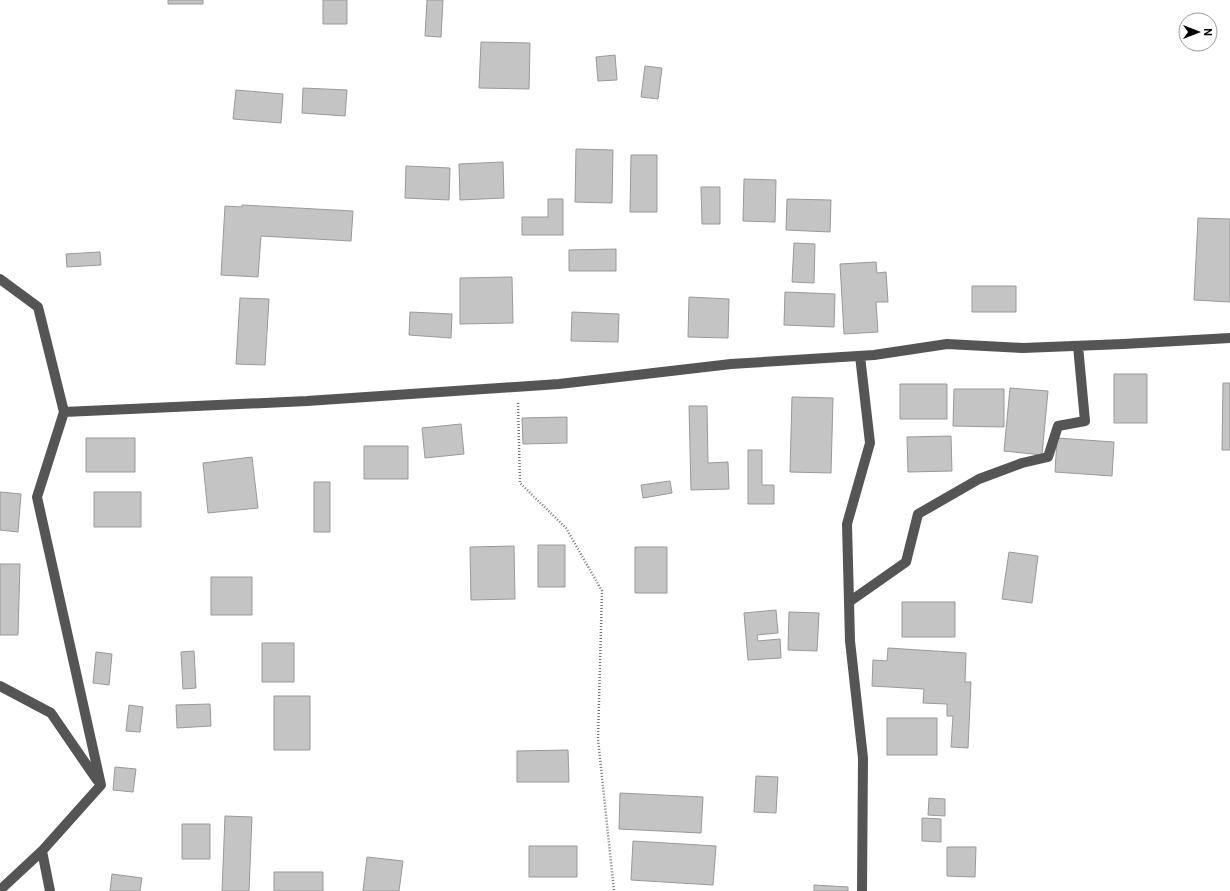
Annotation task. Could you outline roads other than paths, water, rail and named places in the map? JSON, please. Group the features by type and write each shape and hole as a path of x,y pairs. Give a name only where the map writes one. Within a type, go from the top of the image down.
{"street":[{"path":"0,279 38,307 64,412 36,497 101,785"},
{"path":"64,412 307,400 560,384 731,364 860,356 947,344 1023,348 1230,338"},
{"path":"850,602 906,562 918,514 979,479 1022,463 1048,457 1058,426 1085,421 1078,346"},
{"path":"860,356 870,443 847,524 850,641 863,758 862,891"},
{"path":"0,686 51,713 101,785"},
{"path":"0,890 42,851 101,785"},
{"path":"42,851 50,891"}]}
